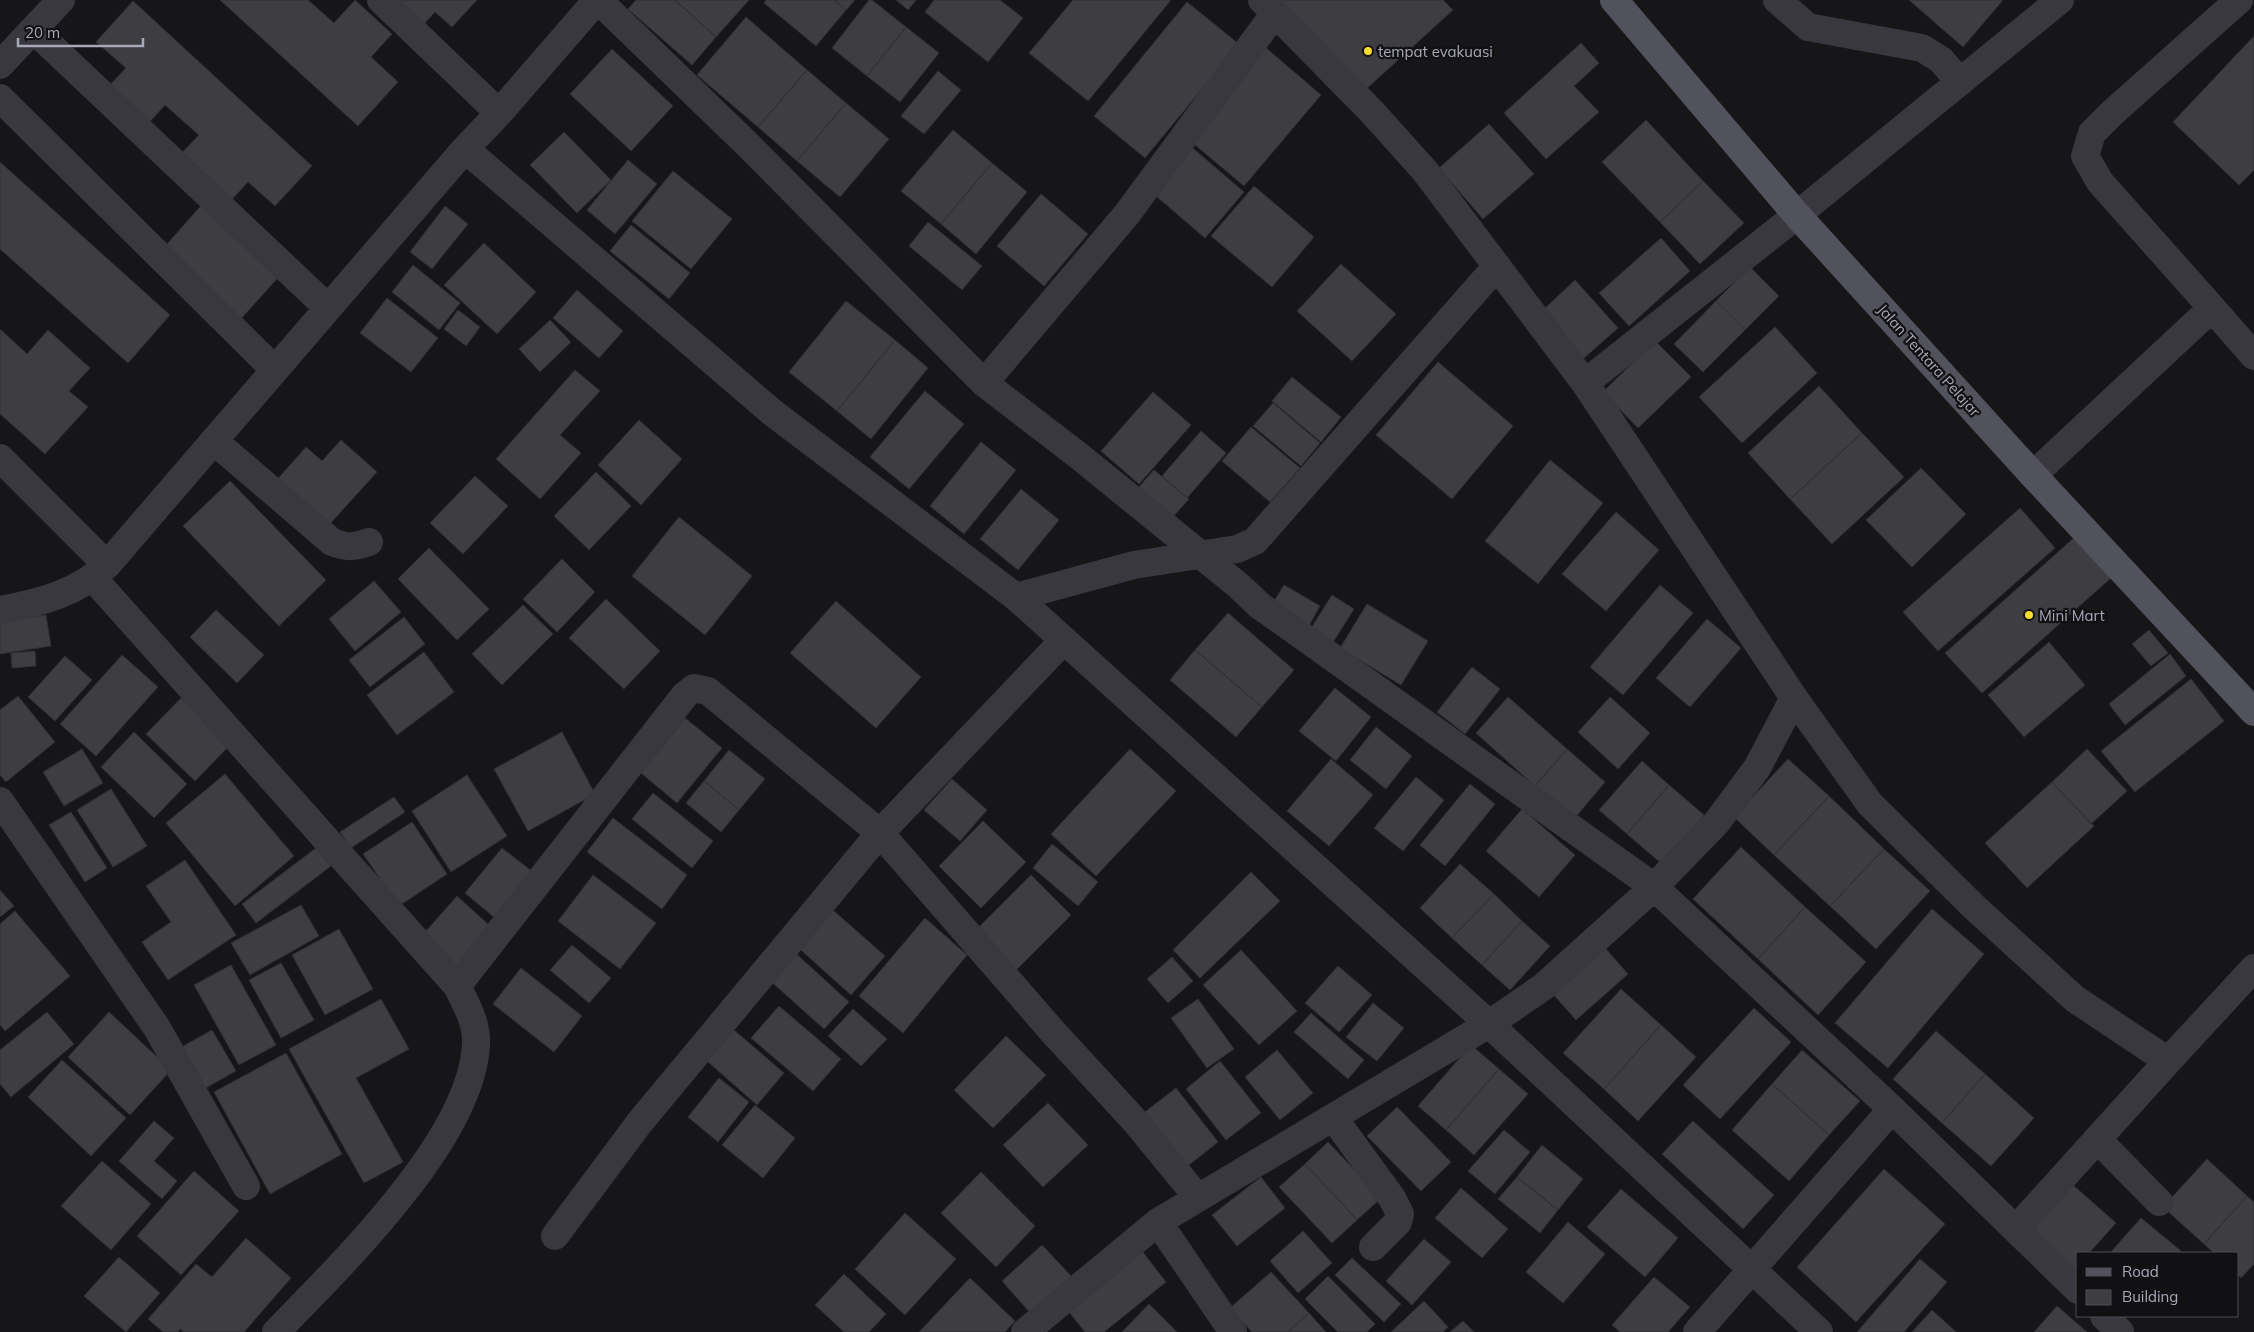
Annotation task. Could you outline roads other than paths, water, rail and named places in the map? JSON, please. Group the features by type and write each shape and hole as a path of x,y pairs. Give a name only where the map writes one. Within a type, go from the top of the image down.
{"main road":[{"name":"Jalan Tentara Pelajar","path":"1614,0 1797,215 2033,475 2254,712"}],"street":[{"path":"0,66 62,0"},
{"path":"381,0 499,113"},
{"path":"0,610 42,601 62,594 100,572 465,149 499,113 597,0 750,147 984,383 1079,456 1239,586 1259,605 1654,887 1892,1109 2076,1288"},
{"path":"1777,0 1808,27 1922,48 1941,60 1960,82"},
{"path":"1584,383 1797,215 2060,0"},
{"path":"2239,0 2092,133 2085,156 2100,182 2254,356"},
{"path":"984,383 1127,214 1269,7 1373,113 1425,171 1497,266 1584,383 1794,698 1870,804 1973,906 2075,999 2168,1061"},
{"path":"34,30 328,308"},
{"path":"0,98 275,370"},
{"path":"465,149 773,413 1042,619 1489,1024 1819,1332"},
{"path":"555,1236 652,1108 880,833 1042,619 1134,565 1208,561 1255,541 1497,266"},
{"path":"2033,475 2212,308"},
{"path":"214,441 332,542 341,546 356,547 369,542"},
{"path":"0,458 100,572 114,601 132,622 457,986 472,1016 476,1042 471,1073 458,1107 432,1155 404,1193 276,1332"},
{"path":"457,986 685,695 694,688 708,691 880,833 1053,1032 1135,1121 1198,1198"},
{"path":"1025,1332 1158,1222 1489,1024 1543,987 1654,887 1717,822 1757,768 1794,698"},
{"path":"0,802 156,1028 246,1186"},
{"path":"2016,1229 2254,968"},
{"path":"1697,1332 1892,1109"},
{"path":"1333,1117 1392,1198 1400,1214 1398,1222 1373,1247"},
{"path":"2097,1140 2159,1202"},
{"path":"1158,1222 1232,1332"},
{"path":"2105,1317 2120,1332"}],"place":[{"name":"tempat evakuasi","path":"1368,51"},
{"name":"Mini Mart","path":"2029,615"}]}
